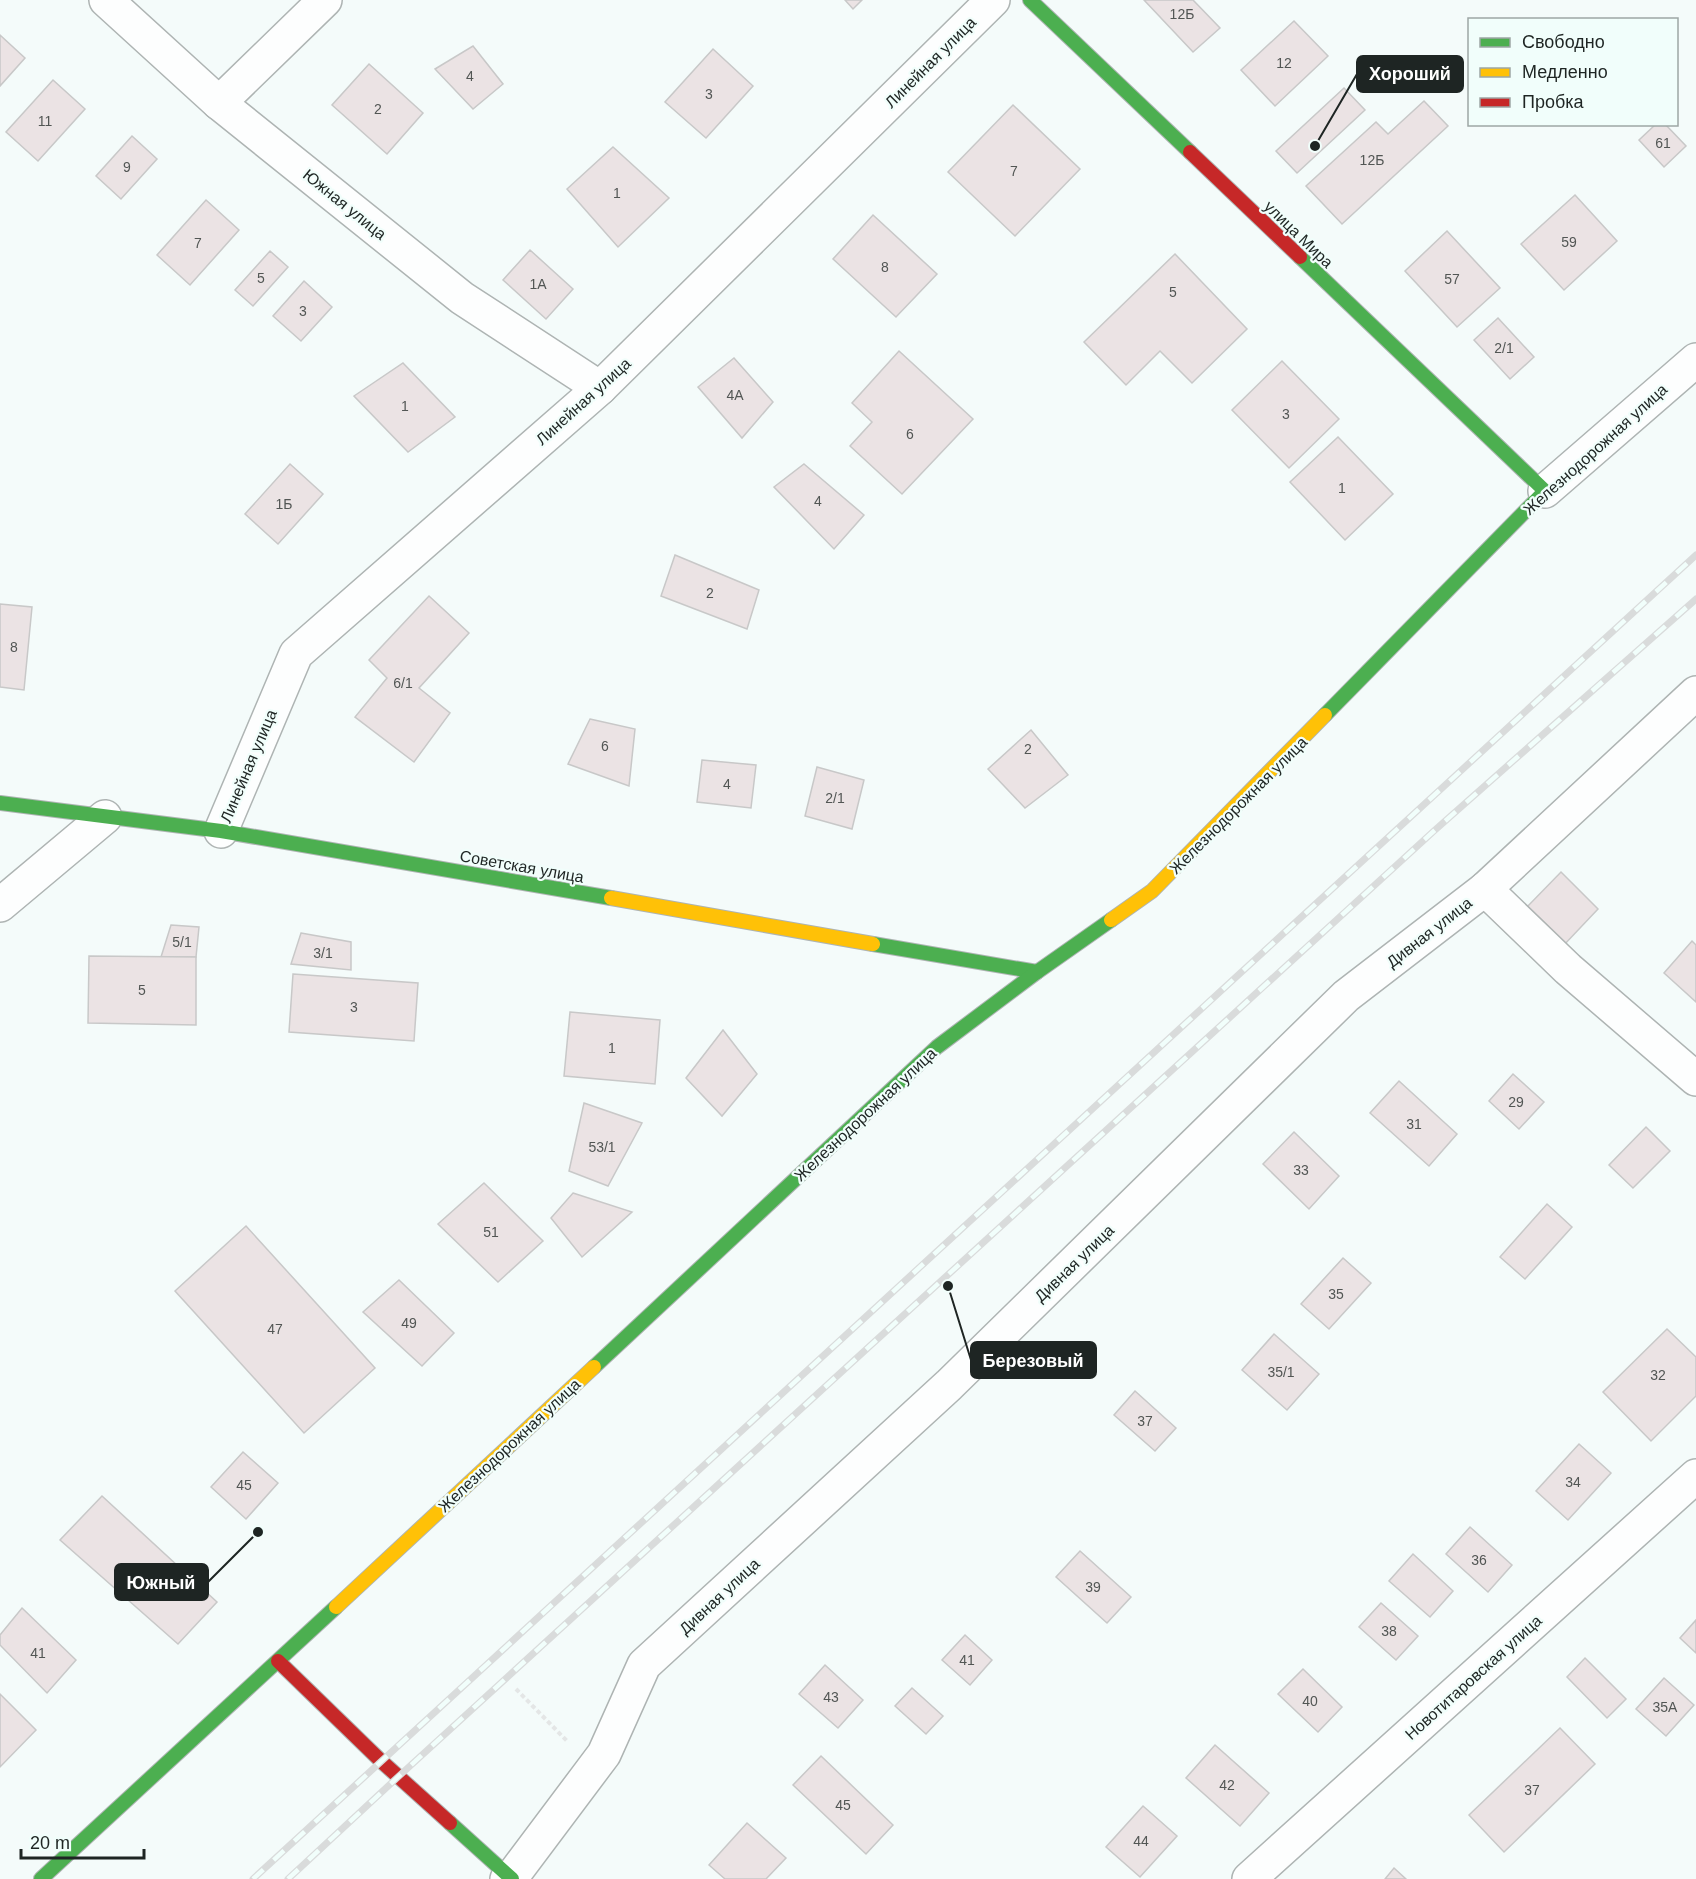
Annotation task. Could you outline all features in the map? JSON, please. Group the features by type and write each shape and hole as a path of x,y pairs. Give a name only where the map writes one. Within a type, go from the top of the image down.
{"street":[{"name":"Южная улица","path":"106,0 219,103 462,297 600,388"},
{"path":"219,103 325,0"},
{"name":"Линейная улица","path":"221,831 296,654 600,388 993,0"},
{"name":"улица Мира","path":"1030,0 1545,491"},
{"name":"Железнодорожная улица","path":"41,1879 937,1047 1036,972 1152,891 1545,491 1696,360"},
{"name":"Дивная улица","path":"510,1879 604,1754 644,1665 949,1385 1346,996 1485,889 1696,693"},
{"name":"Советская улица","path":"0,803 221,831 1036,972"},
{"path":"0,905 105,818"},
{"path":"1485,889 1568,969 1696,1079"},
{"name":"Новотитаровская улица","path":"1249,1879 1696,1476"},
{"path":"278,1661 381,1761 510,1879"}],"path":[{"path":"516,1689 593,1769"}],"building":[{"path":"845,0 862,0 853,9"},
{"path":"1144,0 1193,0 1220,28 1193,52"},
{"path":"1294,21 1328,56 1275,106 1241,70"},
{"path":"0,35 25,58 0,86"},
{"path":"473,46 503,84 473,109 435,69"},
{"path":"713,49 753,86 706,138 665,102"},
{"path":"369,64 423,113 387,154 332,105"},
{"path":"53,80 85,109 38,161 6,132"},
{"path":"1344,88 1365,110 1297,173 1276,151"},
{"path":"1424,101 1448,126 1342,224 1306,186 1376,122 1388,134"},
{"path":"1013,105 1080,169 1015,236 948,172"},
{"path":"1654,126 1667,126 1686,146 1664,167 1639,140"},
{"path":"132,136 157,159 121,199 96,176"},
{"path":"613,147 669,198 618,247 567,189"},
{"path":"1575,195 1617,241 1564,290 1521,244"},
{"path":"206,200 239,230 190,285 157,255"},
{"path":"873,215 937,274 896,317 833,259"},
{"path":"1447,231 1500,288 1457,327 1405,271"},
{"path":"530,250 573,289 546,319 503,280"},
{"path":"270,251 288,267 253,306 235,290"},
{"path":"1175,254 1247,329 1192,383 1160,351 1126,385 1084,342"},
{"path":"304,281 332,307 301,341 273,316"},
{"path":"1498,318 1534,357 1510,379 1474,340"},
{"path":"899,351 973,419 902,494 850,446 872,422 852,403"},
{"path":"734,358 773,402 742,438 698,387"},
{"path":"1282,361 1339,419 1289,468 1232,410"},
{"path":"403,363 455,417 408,452 354,396"},
{"path":"1338,437 1393,494 1345,540 1290,482"},
{"path":"290,464 323,494 278,544 245,514"},
{"path":"804,464 864,515 834,549 774,487"},
{"path":"675,555 759,590 747,629 661,596"},
{"path":"429,596 469,633 419,688 450,713 414,762 355,717 387,678 369,660"},
{"path":"0,604 32,607 24,690 0,687"},
{"path":"590,719 635,729 629,786 568,764"},
{"path":"1031,730 1068,775 1025,808 988,769"},
{"path":"702,760 756,765 751,808 697,802"},
{"path":"817,767 864,780 852,829 805,816"},
{"path":"1561,872 1598,909 1563,946 1525,909"},
{"path":"171,925 199,927 196,957 161,957"},
{"path":"301,933 351,942 351,970 291,964"},
{"path":"1692,941 1696,945 1696,1002 1664,973"},
{"path":"89,956 196,957 196,1025 88,1023"},
{"path":"293,974 418,983 414,1041 289,1032"},
{"path":"570,1012 660,1020 655,1084 564,1076"},
{"path":"723,1030 757,1074 722,1116 686,1078"},
{"path":"1513,1074 1544,1102 1519,1129 1489,1101"},
{"path":"1399,1081 1457,1134 1429,1166 1370,1113"},
{"path":"584,1103 642,1123 608,1186 569,1171"},
{"path":"1646,1127 1670,1151 1633,1188 1609,1165"},
{"path":"1294,1132 1339,1176 1309,1209 1263,1164"},
{"path":"484,1183 543,1241 498,1282 438,1224"},
{"path":"573,1193 632,1212 582,1257 551,1218"},
{"path":"1547,1204 1572,1227 1525,1279 1500,1257"},
{"path":"246,1226 375,1368 304,1433 175,1291"},
{"path":"1343,1258 1371,1283 1329,1329 1301,1304"},
{"path":"399,1280 454,1333 422,1366 363,1312"},
{"path":"1667,1329 1696,1357 1696,1396 1651,1441 1603,1392"},
{"path":"1274,1334 1319,1374 1287,1410 1242,1370"},
{"path":"1135,1391 1176,1428 1155,1451 1114,1415"},
{"path":"1579,1444 1611,1473 1568,1520 1536,1491"},
{"path":"243,1452 278,1483 246,1519 211,1487"},
{"path":"102,1496 217,1602 178,1644 60,1540"},
{"path":"1470,1527 1512,1565 1488,1592 1446,1554"},
{"path":"1080,1551 1131,1597 1107,1623 1056,1577"},
{"path":"1413,1554 1453,1591 1430,1617 1389,1581"},
{"path":"1381,1603 1418,1636 1396,1660 1359,1627"},
{"path":"22,1608 76,1660 47,1693 0,1645 0,1635"},
{"path":"1696,1620 1696,1653 1680,1638"},
{"path":"965,1635 992,1660 970,1685 942,1660"},
{"path":"1585,1658 1626,1699 1607,1718 1567,1677"},
{"path":"825,1665 863,1700 838,1728 799,1694"},
{"path":"1303,1669 1342,1707 1318,1732 1278,1694"},
{"path":"1664,1678 1694,1705 1666,1736 1636,1709"},
{"path":"912,1688 943,1716 926,1734 895,1706"},
{"path":"0,1694 36,1730 0,1767"},
{"path":"1560,1728 1595,1764 1504,1852 1469,1815"},
{"path":"1215,1745 1269,1793 1240,1826 1186,1778"},
{"path":"821,1756 893,1825 866,1854 793,1785"},
{"path":"1143,1806 1177,1836 1140,1877 1106,1847"},
{"path":"747,1823 786,1858 766,1879 725,1879 709,1865"},
{"path":"1394,1868 1406,1879 1385,1879"}],"railway":[{"path":"253,1879 1696,555"},
{"path":"288,1879 1435,830 1696,599"}],"traffic: fast":[{"path":"1030,0 1190,152"},
{"path":"1300,257 1545,491 1325,715"},
{"path":"0,803 221,831 611,898"},
{"path":"594,1367 937,1047 1111,920"},
{"path":"873,944 1037,972"},
{"path":"41,1879 336,1607"},
{"path":"450,1823 512,1879"}],"traffic: slow":[{"path":"1111,920 1152,891 1325,715"},
{"path":"611,898 873,944"},
{"path":"336,1607 594,1367"}],"traffic: jam":[{"path":"1190,152 1300,257"},
{"path":"278,1661 381,1761 450,1823"}],"place":[{"name":"Хороший","path":"1315,146"},
{"name":"Березовый","path":"948,1286"},
{"name":"Южный","path":"258,1532"}]}
